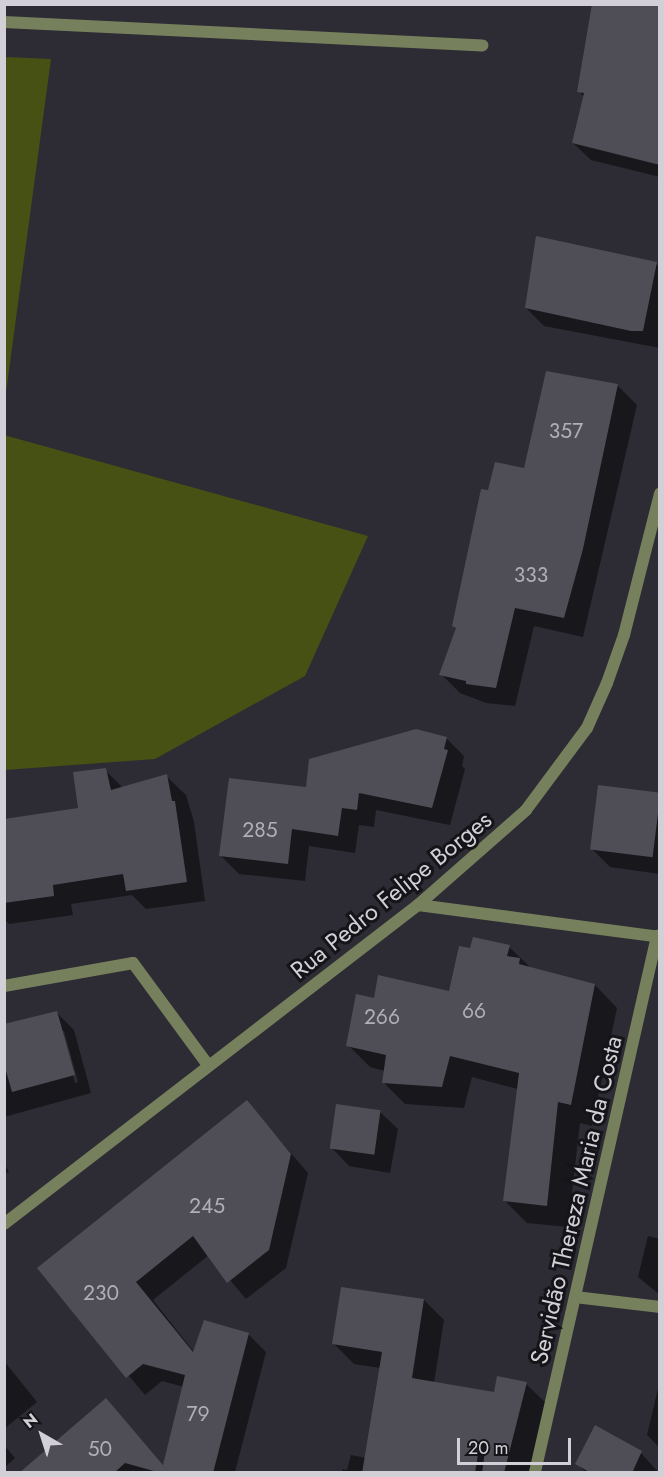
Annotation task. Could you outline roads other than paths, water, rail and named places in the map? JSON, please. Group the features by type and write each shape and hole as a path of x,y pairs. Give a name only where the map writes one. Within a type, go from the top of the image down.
{"street":[{"path":"4,22 482,45"},
{"name":"Rua Pedro Felipe Borges","path":"4,1224 418,905 526,810 587,728 624,635 657,520 660,494"},
{"path":"418,905 658,937"},
{"name":"Servidão Thereza Maria da Costa","path":"535,1473 658,937"},
{"path":"4,986 133,963 208,1065"},
{"path":"575,1297 660,1306"}]}
